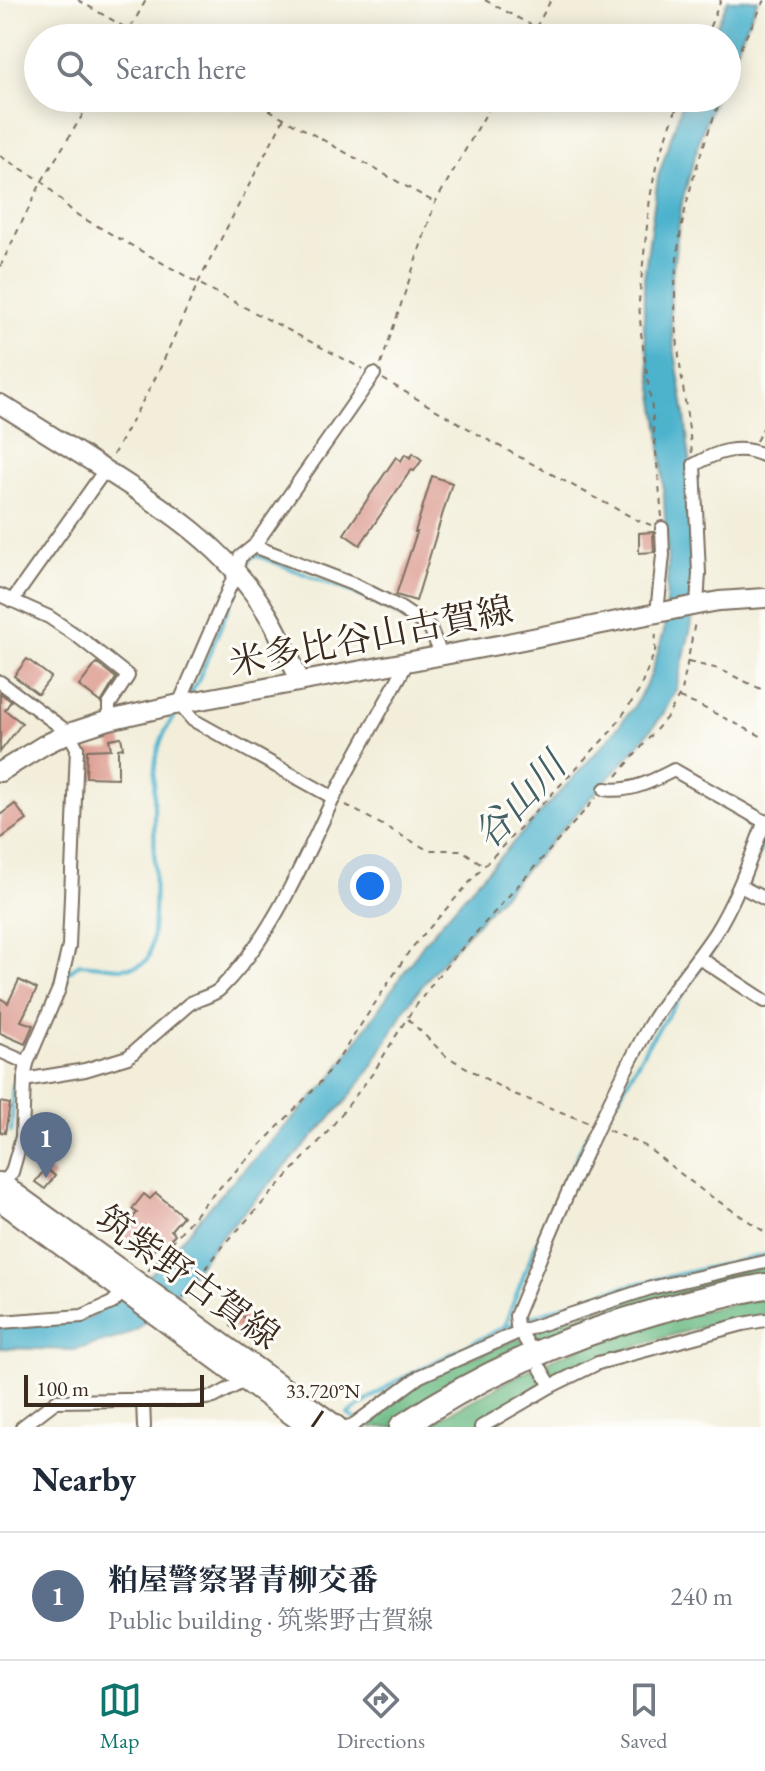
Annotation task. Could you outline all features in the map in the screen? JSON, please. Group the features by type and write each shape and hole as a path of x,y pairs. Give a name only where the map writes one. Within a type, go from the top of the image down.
{"highway":[{"path":"402,1427 517,1362 593,1331 648,1314 765,1286"},
{"path":"415,1427 562,1350 669,1315 765,1293"}],"main road":[{"path":"0,404 155,501 198,533 224,558 267,613 300,681"},
{"name":"米多比谷山古賀線","path":"0,772 69,733 179,704 695,605 765,598"},
{"name":"筑紫野古賀線","path":"1,1189 132,1287 337,1427"},
{"name":"筑紫野古賀線","path":"166,1309 246,1380 309,1427"}],"street":[{"path":"334,798 193,720 179,704 240,557 254,546 374,374"},
{"path":"695,605 699,573 694,465 716,452 759,452"},
{"path":"12,601 105,470"},
{"path":"657,613 663,555 662,528"},
{"path":"254,546 355,585 397,606 430,628 441,654"},
{"path":"0,595 49,617 128,676 109,705 109,720"},
{"path":"24,1080 85,1070 128,1057 194,1000 217,992 255,948 299,871 334,798 408,661"},
{"path":"0,682 69,733 77,748 69,946 59,989 27,1063 22,1137 12,1172 1,1189"},
{"path":"529,1346 517,1326 516,1316 566,1194 650,1025 716,932 740,886 765,821 674,770 636,787 618,791 605,789"},
{"path":"740,886 765,899"},
{"path":"698,957 765,1001"},
{"path":"0,1051 27,1063"},
{"path":"346,1427 352,1426 420,1376 521,1331 651,1288 765,1262"},
{"path":"0,1322 82,1316 112,1303 132,1287"},
{"path":"481,1427 598,1363 765,1320"},
{"path":"541,1369 551,1386"},
{"path":"22,1427 56,1401 214,1397 246,1380"},
{"path":"143,1400 144,1427"}],"path":[{"path":"78,0 119,24"},
{"path":"132,24 146,0"},
{"path":"485,0 529,24"},
{"path":"538,24 551,0"},
{"path":"711,24 721,0"},
{"path":"741,47 765,0"},
{"path":"0,267 42,181 84,112"},
{"path":"273,112 435,203"},
{"path":"374,374 382,361 435,203 487,112"},
{"path":"0,156 42,181 74,213 198,283 374,374 623,513 662,528 639,301 650,198 656,167 675,112"},
{"path":"694,465 679,355 675,293 680,237 696,165 716,112"},
{"path":"105,470 158,373 198,283 284,118"},
{"path":"759,452 756,439 765,425"},
{"path":"166,1309 326,1134 373,1073 407,1018 441,972 667,717 682,691 695,631 695,605"},
{"path":"132,1287 205,1203 318,1085 410,950 613,729 639,691 655,651 657,613"},
{"path":"688,662 719,669 765,691"},
{"path":"678,698 765,738"},
{"path":"334,798 428,850 462,850 484,866"},
{"path":"407,1018 446,1056 509,1092 645,1146 703,1191 765,1232"}],"green space":[{"path":"765,1265 765,1280 533,1343 533,1336 539,1328 633,1298"},
{"path":"765,1297 765,1314 662,1338 601,1359 566,1376 552,1376 543,1363 652,1324"},
{"path":"518,1339 523,1341 529,1353 396,1427 371,1427 370,1420 404,1392 444,1369"},
{"path":"536,1368 540,1378 538,1387 473,1427 428,1427 447,1414"}],"water":[{"path":"728,0 758,0 741,38 741,24 717,24"},
{"path":"679,112 710,112 682,202 671,281 670,315 691,472 693,586 692,623 676,690 662,716 436,968 406,1007 371,1068 347,1100 217,1241 178,1292 138,1329 121,1337 74,1350 0,1348 0,1326 88,1319 152,1273 230,1184 330,1080 426,940 606,742 635,705 651,675 664,632 668,566 660,432 644,331 644,278 658,177"}],"building":[{"path":"413,453 422,460 414,471 411,470 360,545 344,534 396,457 401,461 405,454 410,458"},
{"path":"432,476 452,483 416,601 396,595"},
{"path":"653,532 654,552 639,553 639,533"},
{"path":"27,659 51,677 38,694 14,676"},
{"path":"97,663 116,678 101,703 79,686"},
{"path":"0,693 11,701 5,710 22,723 0,752"},
{"path":"121,737 123,748 118,749 118,778 86,777 87,750 111,749 109,739"},
{"path":"15,804 27,820 0,839 0,815"},
{"path":"19,980 37,989 21,1021 33,1025 25,1044 0,1033 0,998 8,1003"},
{"path":"0,1102 10,1104 5,1133 0,1132"},
{"path":"46,1168 55,1176 45,1189 35,1182"},
{"path":"156,1193 183,1216 171,1230 175,1234 162,1249 158,1245 146,1259 118,1235 137,1213 132,1209 144,1194 150,1199"},
{"path":"240,1314 261,1330 252,1341 231,1326"}],"waterway":[{"path":"243,573 252,556 258,556 376,602 421,628"},
{"path":"190,693 238,585"},
{"path":"65,974 80,964 135,967 146,961 151,950 155,766 163,737 178,710"},
{"path":"758,855 765,839"},
{"path":"617,1100 648,1044 723,935 744,898 750,874"},
{"path":"11,1132 14,1082 35,1030"},
{"path":"355,1419 348,1414 393,1383 504,1327 533,1251 592,1130"},
{"path":"504,1327 605,1291 765,1255"}],"place":[{"name":"粕屋警察署青柳交番","path":"46,1178"}],"water label":[{"name":"谷山川","path":"519,800"}]}
